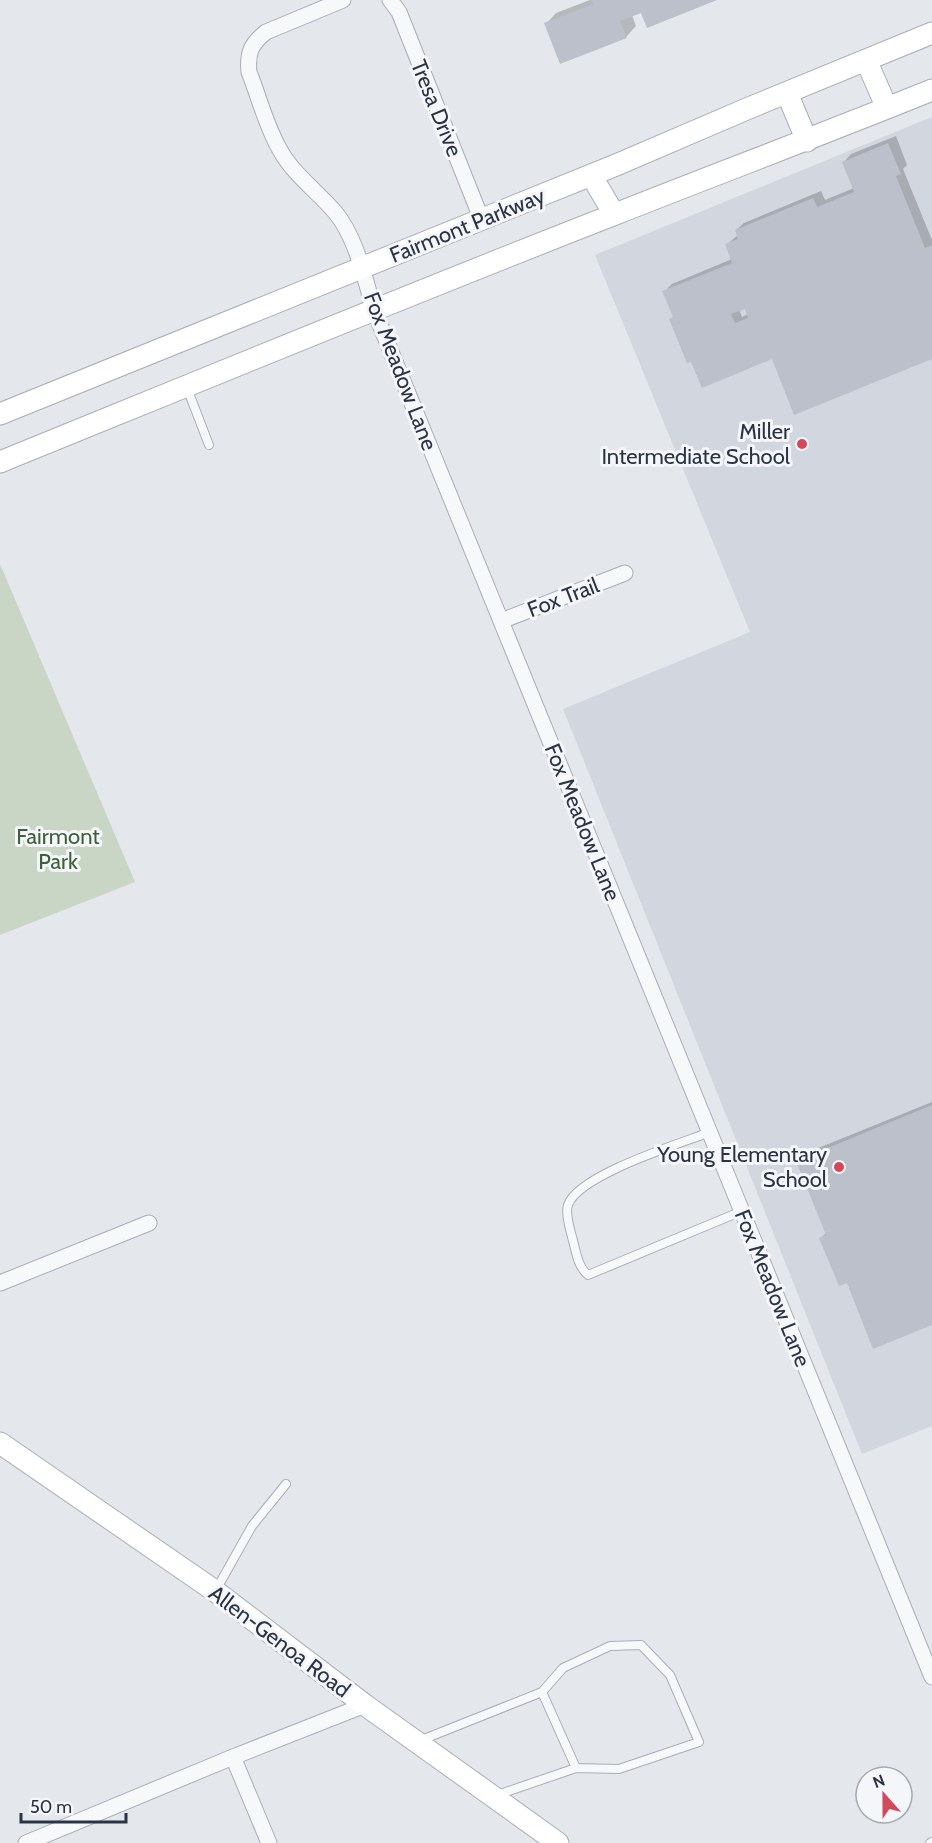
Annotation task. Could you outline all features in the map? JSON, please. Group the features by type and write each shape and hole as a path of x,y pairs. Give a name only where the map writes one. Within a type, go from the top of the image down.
{"main road":[{"name":"Fairmont Parkway","path":"0,414 591,175 932,33"},
{"path":"866,60 887,108"},
{"name":"Fairmont Parkway","path":"0,462 614,214 807,141 932,90"},
{"path":"787,93 807,141"},
{"path":"591,175 614,214"},
{"name":"Allen-Genoa Road","path":"0,1443 215,1592 365,1705 558,1843"}],"street":[{"name":"Fox Meadow Lane","path":"343,0 266,32 255,40 247,59 249,72 279,148 302,178 336,213 345,227 362,267 374,310 932,1677"},
{"name":"Tresa Drive","path":"390,0 399,12 481,218"},
{"name":"Fox Trail","path":"501,621 625,573"},
{"path":"0,1283 149,1223"},
{"path":"26,1843 232,1757 365,1705"},
{"path":"232,1757 269,1843"}],"lane":[{"path":"186,386 209,445"},
{"path":"710,1132 599,1176 577,1191 567,1208 581,1269 588,1275 742,1211"},
{"path":"215,1592 252,1526 286,1485"},
{"path":"417,1742 542,1692 563,1668 610,1646 641,1645 670,1675 699,1742 619,1769 576,1768 492,1797"},
{"path":"542,1692 576,1768"}],"shaded area":[{"name":"Miller Intermediate School","path":"932,117 932,1426 862,1454 563,709 750,632 595,255"}],"green space":[{"name":"Fairmont Park","path":"0,564 135,882 0,935"}],"building":[{"path":"592,0 717,0 647,28 641,13 620,21 627,38 560,64 544,23 593,4"},
{"path":"888,143 901,174 896,176 925,248 932,245 932,359 794,415 772,359 702,388 691,362 687,363 669,319 673,317 662,291 732,263 725,244 738,239 735,230 813,198 817,207 854,192 842,162","holes":["745,309 748,318 735,323 731,314"]},
{"path":"932,1105 932,1325 873,1349 847,1283 839,1286 819,1238 826,1235 796,1161"}],"place":[{"name":"Miller Intermediate School","path":"802,444"},
{"name":"Young Elementary School","path":"839,1167"}]}
